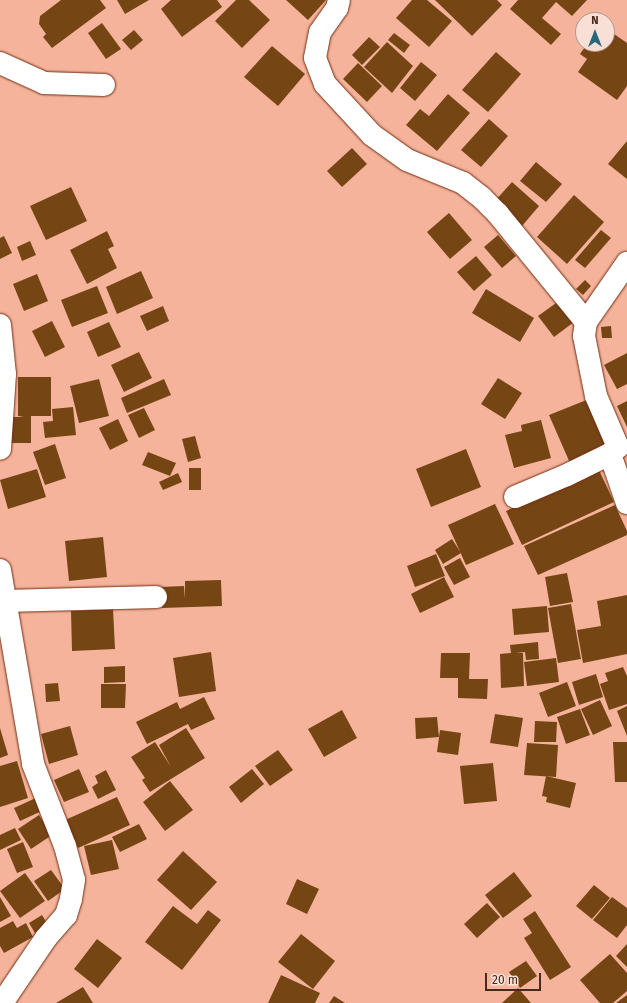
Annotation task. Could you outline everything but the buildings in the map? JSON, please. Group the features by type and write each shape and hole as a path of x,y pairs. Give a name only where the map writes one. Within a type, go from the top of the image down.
{"street":[{"path":"339,0 337,8 320,32 315,58 324,84 372,135 395,152 407,160 463,183 482,198 498,214 586,322"},
{"path":"0,63 44,83 104,85"},
{"path":"515,497 567,475 610,454 618,447 596,396 584,336 586,322 627,263"},
{"path":"0,325 5,374 0,449"},
{"path":"610,454 627,502"},
{"path":"0,570 33,764 66,846 74,880 71,899 66,915 46,938 2,1003"},
{"path":"6,601 156,597"}]}
